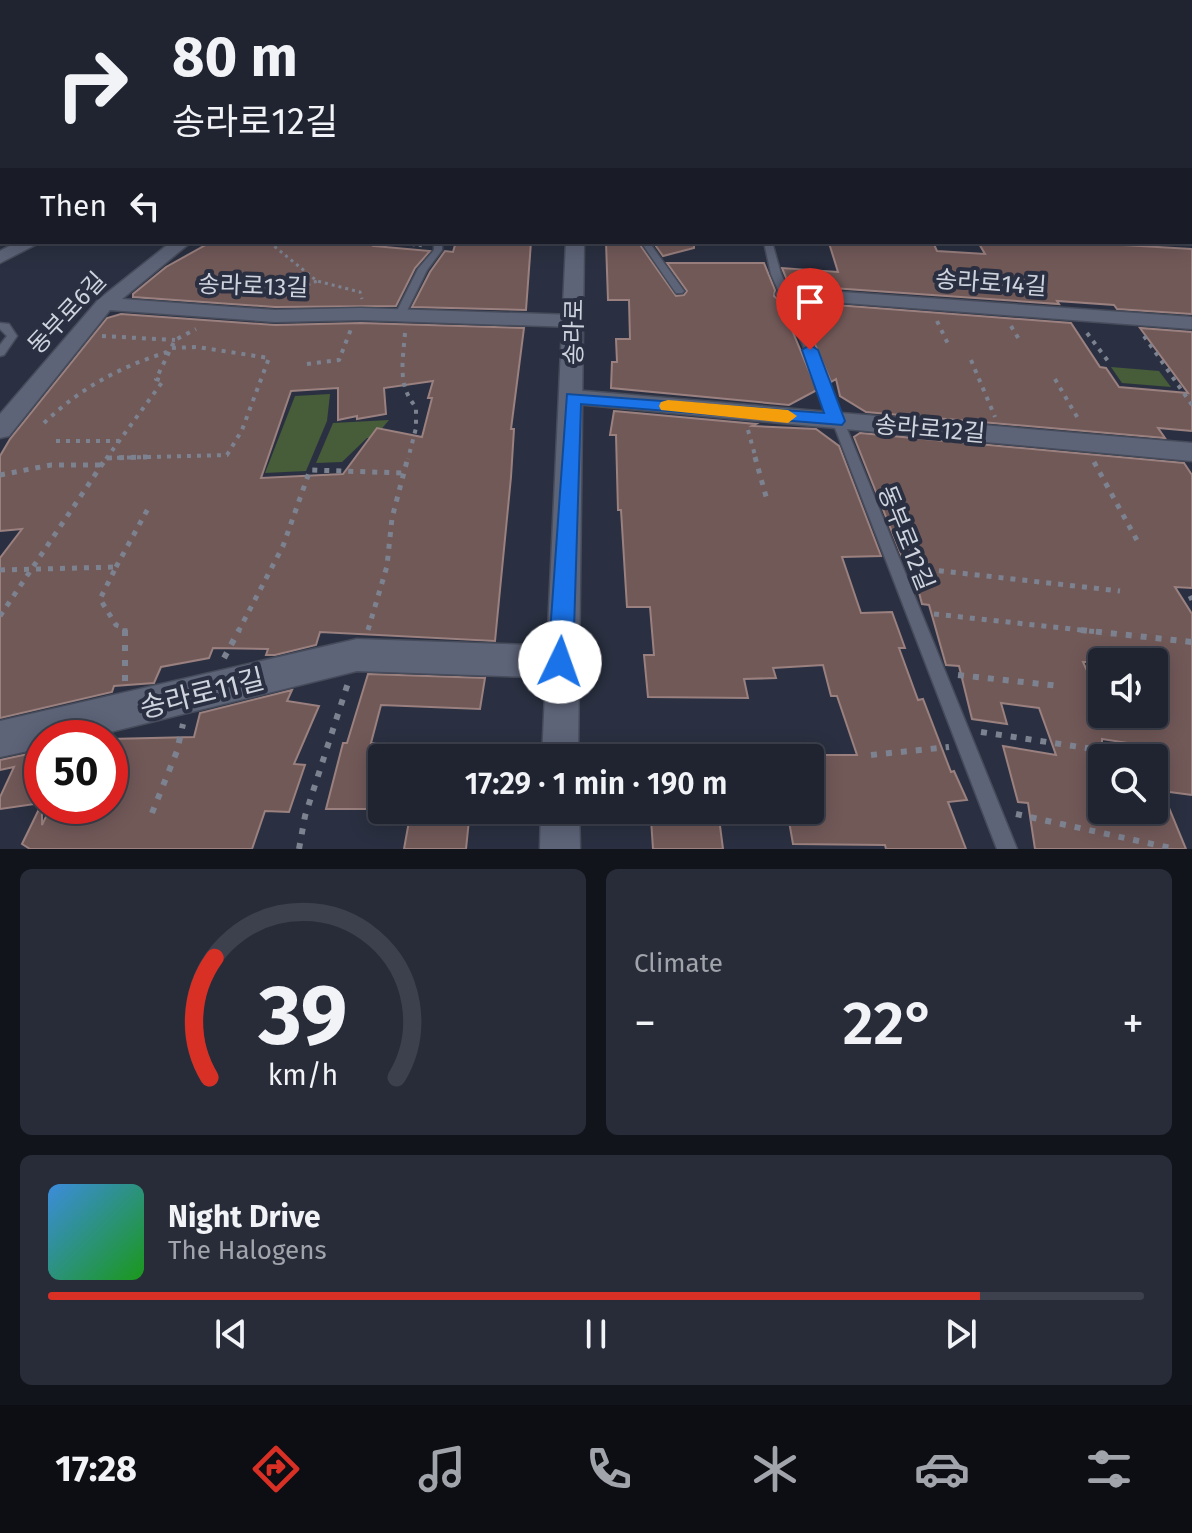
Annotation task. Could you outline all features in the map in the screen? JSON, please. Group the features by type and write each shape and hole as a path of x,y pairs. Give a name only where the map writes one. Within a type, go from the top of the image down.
{"street":[{"path":"0,258 25,244"},
{"name":"동부로6길","path":"0,430 105,304 180,244"},
{"name":"송라로","path":"560,744 560,662 573,398 575,244"},
{"name":"송라로14길","path":"786,294 1192,323"},
{"name":"송라로13길","path":"105,304 254,314 574,321"},
{"name":"송라로12길","path":"573,398 1192,452"},
{"name":"송라로11길","path":"0,739 357,655 560,662"},
{"path":"560,824 560,849"}],"lane":[{"path":"403,317 423,269 438,244"},
{"path":"646,244 679,291"},
{"name":"동부로12길","path":"769,244 1007,849"},
{"path":"0,326 5,326 12,336 1,350"}],"path":[{"path":"271,244 317,281 360,292 363,297 339,360 307,364"},
{"path":"254,314 263,303 317,281"},
{"path":"929,305 950,348"},
{"path":"1074,315 1108,361"},
{"path":"299,849 305,816 387,566 392,518 416,428 416,407 406,396 402,366 403,317"},
{"path":"1130,319 1192,405"},
{"path":"0,616 163,381 156,379 175,340 159,337 78,337"},
{"path":"44,423 89,382 116,368 170,350 197,347 269,358 242,430 227,455 107,458"},
{"path":"971,360 1003,435"},
{"path":"1055,379 1139,544"},
{"path":"743,412 767,500"},
{"path":"56,441 119,441"},
{"path":"0,475 51,465 102,465"},
{"path":"152,813 200,692 221,664 283,546 310,470 404,473"},
{"path":"125,712 125,628 116,625 100,599 150,505"},
{"path":"893,565 1120,591"},
{"path":"0,570 116,567"},
{"path":"911,611 1192,642"},
{"path":"935,672 1060,686"},
{"path":"958,729 1088,748"},
{"path":"871,755 965,746"},
{"path":"990,808 1175,849"}],"green space":[{"path":"1111,367 1159,371 1171,387 1122,383"},
{"path":"330,394 327,421 306,471 265,473 295,396"},
{"path":"389,420 374,438 367,438 342,462 316,463 333,423"}],"building":[{"path":"207,244 376,244 374,246 430,251 415,268 396,306 275,307 133,297 166,267"},
{"path":"531,244 526,310 412,307 445,251 453,252 455,245"},
{"path":"606,244 639,244 676,296 684,295 687,291 667,263 764,263 775,290 774,296 780,301 817,390 789,405 611,388 612,362 617,362 616,339 630,339 629,300 608,300"},
{"path":"654,244 694,244 694,248 663,256"},
{"path":"829,244 934,244 937,251 985,254 979,244 1106,244 1192,249 1192,314 1117,309 1114,305 789,285 782,268 838,272"},
{"path":"797,302 1071,323 1100,367 1106,368 1119,387 1188,393 1140,328 1192,332 1192,431 1158,428 1165,438 866,412 840,396 836,379 831,382"},
{"path":"121,314 275,325 361,323 524,328 511,429 514,429 511,477 495,641 320,632 316,645 275,655 266,655 268,649 213,648 209,658 161,667 154,683 114,686 112,692 0,718 0,558 22,529 0,531 0,456 10,439 107,318","holes":["433,381 428,398 432,398 422,437 377,428 343,474 261,478 291,391 338,388 338,420 386,414 384,388"]},
{"path":"614,411 756,424 752,426 816,429 839,446 881,556 842,557 861,613 892,612 905,648 899,648 918,700 923,699 951,772 954,771 967,800 948,802 966,849 793,844 789,824 824,824 824,755 857,755 837,696 831,696 823,665 773,668 776,678 744,679 748,698 648,697 644,655 654,655 650,607 627,607 621,510 618,510 616,435 610,435"},
{"path":"860,433 1184,463 1192,475 1192,588 1175,587 1192,614 1192,795 1168,792 1168,744 1134,744 1102,739 1102,744 1088,744 1088,824 1168,824 1168,806 1186,849 1035,849 1028,803 1018,802 1003,746 1056,755 1039,708 1001,703 1007,724 972,719 959,666 946,665 929,605 922,604 910,558 902,557 854,437"},
{"path":"368,674 485,678 480,709 381,705 371,743 382,744 368,744 368,809 326,809 343,743 347,743"},
{"path":"292,690 287,701 319,706 294,764 305,765 289,812 265,811 252,849 30,849 22,844 32,824 128,824 128,739 194,737 200,713"},
{"path":"24,755 24,806 0,809 0,797 14,767 0,770 0,760"},
{"path":"408,824 469,824 466,849 404,849"},
{"path":"651,824 720,824 723,849 653,849"}],"slow traffic":[{"path":"668,406 788,416"}],"route":[{"path":"560,662 573,398 836,421 810,350"}]}
